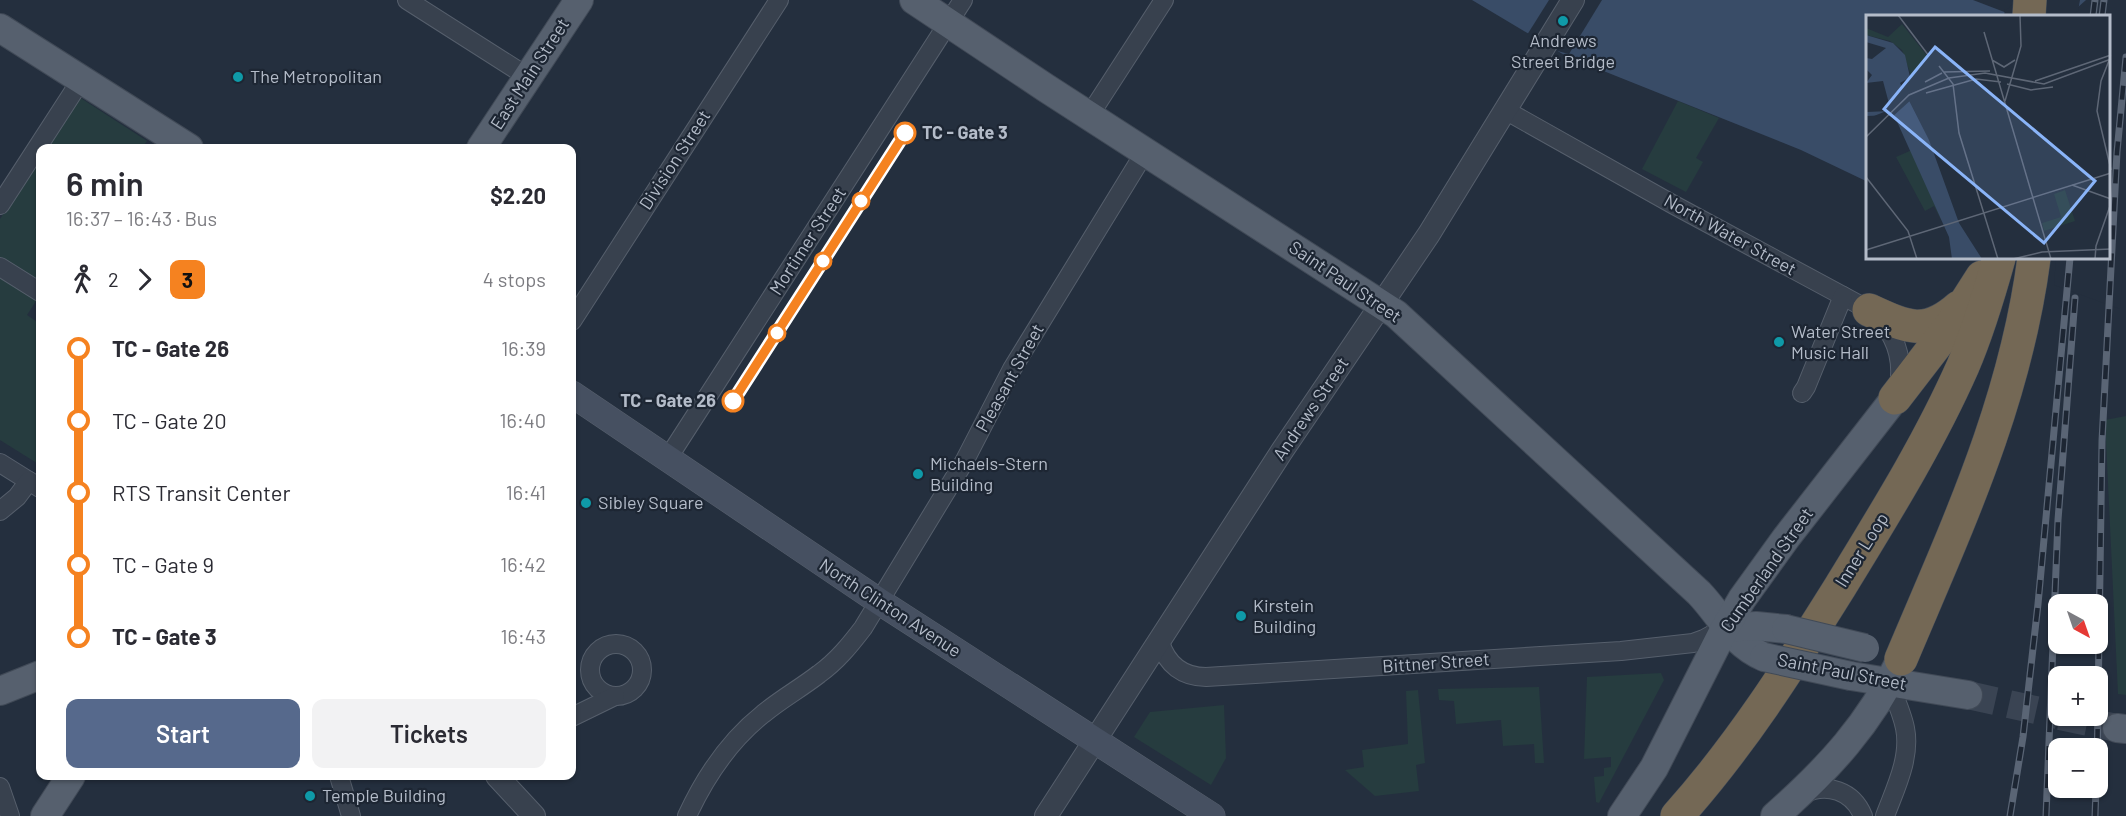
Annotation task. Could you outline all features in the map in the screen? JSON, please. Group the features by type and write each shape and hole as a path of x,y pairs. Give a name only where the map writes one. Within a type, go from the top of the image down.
{"highway":[{"path":"2029,15 2030,0"},
{"path":"2051,15 2052,0"},
{"path":"1856,303 1898,322 1926,326 1935,324 1951,315 1973,292 2015,265"},
{"path":"1895,671 1961,518 1998,420 2015,359 2015,265"},
{"name":"Inner Loop","path":"1677,816 1721,764 1779,682 1904,482 1937,420 1975,336 2015,265"},
{"name":"Inner Loop","path":"1706,816 1747,766 1800,691 1914,508 1949,446 1984,371 2006,313 2015,265"},
{"path":"1895,398 1952,324 1973,292"}],"main road":[{"name":"East Main Street","path":"485,144 579,0"},
{"name":"Saint Paul Street","path":"914,0 956,12 1089,116 1382,304 1404,321 1699,593 1718,614 1725,628 1744,646 1764,657 1851,676 1895,671 1970,688"},
{"path":"0,28 183,144"},
{"name":"North Clinton Avenue","path":"576,397 880,602 1212,816"},
{"name":"Cumberland Street","path":"1622,816 1659,760 1725,628 1742,599 1895,398"},
{"name":"Saint Paul Street","path":"1725,628 1756,626 1786,629 1865,648 1895,671"},
{"path":"1784,808 1828,766 1852,739 1874,710 1895,671"},
{"path":"0,691 36,677"},
{"path":"1137,767 1191,816"},
{"path":"45,816 68,780"}],"street":[{"path":"407,0 528,77"},
{"name":"Division Street","path":"576,315 779,0"},
{"path":"1089,116 1164,0"},
{"name":"Andrews Street","path":"1046,816 1278,458 1429,234 1573,0"},
{"name":"Mortimer Street","path":"668,458 956,12"},
{"path":"40,144 81,80"},
{"name":"North Water Street","path":"1505,110 1856,303 1889,331 1898,348 1900,377 1895,398"},
{"path":"0,205 36,149"},
{"name":"Pleasant Street","path":"687,816 705,781 742,733 764,713 834,662 855,638 880,602 960,470 1012,369 1145,152"},
{"path":"0,267 36,290"},
{"path":"1802,393 1856,303"},
{"path":"0,464 35,484 0,512"},
{"name":"Bittner Street","path":"1160,642 1165,654 1175,667 1191,676 1260,674 1621,651 1694,643 1725,628"},
{"path":"1885,816 1905,757 1906,739 1895,671"},
{"path":"576,715 615,696"},
{"path":"340,780 351,816"},
{"path":"500,780 534,816"},
{"path":"0,787 10,816"},
{"path":"1784,808 1816,789 1830,788 1848,795 1863,816"}],"green space":[{"path":"79,97 147,141 145,144 49,144"},
{"path":"1678,101 1719,118 1696,158 1703,162 1686,192 1642,169"},
{"path":"36,162 36,301 27,315 36,321 36,462 0,440 0,219"},
{"path":"2126,416 2126,695 2118,694 2105,420"},
{"path":"1661,673 1664,680 1599,803 1596,802 1594,777 1604,776 1604,768 1611,767 1611,757 1584,759 1587,677"},
{"path":"1539,687 1544,763 1535,763 1534,744 1503,746 1501,720 1456,724 1454,701 1439,700 1438,689"},
{"path":"1418,690 1425,763 1416,765 1419,791 1375,796 1345,770 1364,767 1362,750 1408,744 1406,691"},
{"path":"1224,705 1226,758 1211,785 1134,737 1150,712"}],"water":[{"path":"1472,0 1973,0 2007,13 2021,0 2086,0 2069,15 1866,15 1866,181 1801,150 1566,56"}],"pier":[{"name":"Andrews Street Bridge","path":"1549,0 1602,0 1569,54 1550,49 1527,35"},
{"path":"2017,0 2080,0 2078,11 2073,15 2004,15 2006,10"},
{"path":"2111,59 2126,67 2126,233 2120,309 2054,285 2056,260 2111,260"}],"tunnel":[{"path":"1968,695 2048,713"},
{"path":"2108,726 2117,728"}],"railway":[{"path":"2093,15 2095,0"},
{"path":"2102,15 2104,0"},
{"path":"2098,738 2102,441 2117,152 2126,57"},
{"path":"2010,816 2023,737 2038,604 2070,260"},
{"path":"2046,816 2058,520 2075,298"},
{"path":"2095,816 2096,798"}],"bus line":[{"name":"3","path":"733,401 905,133"}],"place":[{"name":"Andrews Street Bridge","path":"1563,21"},
{"name":"The Metropolitan","path":"238,77"},
{"name":"TC - Gate 3","path":"905,133"},
{"name":"Water Street Music Hall","path":"1779,342"},
{"name":"TC - Gate 26","path":"733,401"},
{"name":"Michaels-Stern Building","path":"918,474"},
{"name":"Sibley Square","path":"586,503"},
{"name":"Kirstein Building","path":"1241,616"},
{"name":"Temple Building","path":"310,796"}]}
